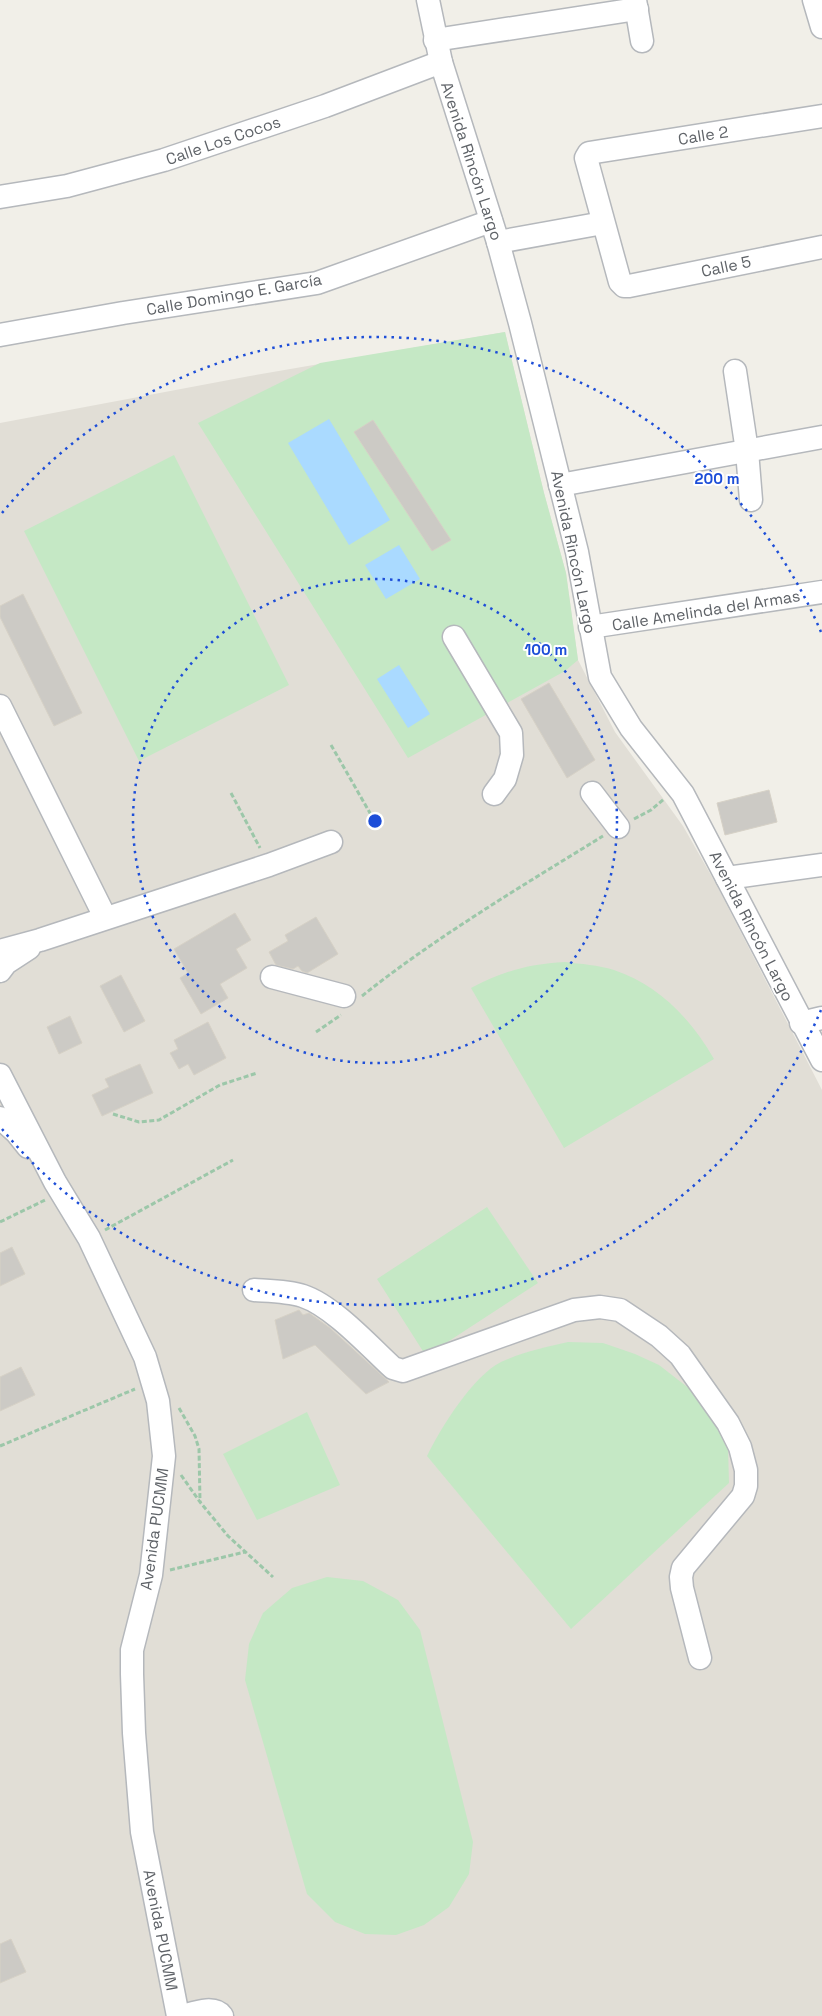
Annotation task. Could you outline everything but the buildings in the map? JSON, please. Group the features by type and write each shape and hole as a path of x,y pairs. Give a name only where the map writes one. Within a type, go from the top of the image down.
{"street":[{"name":"Avenida Rincón Largo","path":"428,0 441,62 498,242 520,323 577,552 600,677 631,728 678,787 727,878 812,1021 822,1060"},
{"path":"814,0 822,27"},
{"path":"436,40 636,5 642,41"},
{"name":"Calle Los Cocos","path":"0,197 67,186 164,160 325,106 441,62"},
{"name":"Calle 2","path":"603,223 586,158 589,153 822,116"},
{"name":"Calle Domingo E. García","path":"0,335 123,313 310,284 491,221"},
{"path":"498,242 603,223"},
{"name":"Calle 5","path":"603,223 620,282 624,286 822,247"},
{"path":"735,371 747,451 751,500"},
{"path":"560,486 822,437"},
{"name":"Calle Amelinda del Armas","path":"590,628 822,592"},
{"path":"454,637 511,733 512,756 505,779 494,794"},
{"path":"0,706 106,917"},
{"path":"592,793 618,827"},
{"path":"0,951 40,940 269,865 331,842"},
{"path":"727,878 822,865"},
{"path":"0,971 6,963 40,940"},
{"path":"272,977 350,998"},
{"name":"Avenida PUCMM","path":"0,1075 58,1187 93,1247 145,1357 158,1401 164,1456 151,1575 132,1650 132,1674 134,1732 142,1832 178,2016"},
{"name":"Avenida PUCMM","path":"0,1118 16,1132 58,1187"},
{"path":"254,1290 290,1293 314,1301 345,1323 394,1368 403,1371 574,1310 600,1307 620,1310 659,1336 680,1355 728,1423 740,1447 746,1470 746,1486 743,1496 683,1568 681,1577 682,1588 700,1658"},
{"path":"183,2016 204,2011 223,2015"}],"path":[{"path":"331,745 374,820"},
{"path":"316,1032 340,1016 350,998 386,977 518,888 618,827 651,810 678,787"},
{"path":"231,794 269,865"},
{"path":"113,1114 139,1122 159,1120 220,1085 257,1073"},
{"path":"100,1233 233,1160"},
{"path":"0,1222 58,1187"},
{"path":"0,1446 153,1382"},
{"path":"178,1406 195,1436 199,1449 200,1502"},
{"path":"164,1456 176,1467 200,1502 228,1536 273,1577"},
{"path":"162,1572 245,1552"}],"shaded area":[{"path":"505,332 544,493 566,573 578,660 615,732 683,826 716,884 822,1090 822,2016 0,2016 0,423 250,376"}],"green space":[{"path":"505,332 544,493 566,573 578,660 565,671 408,758 198,423 320,363"},
{"path":"174,455 289,685 139,761 24,531"},
{"path":"565,962 614,970 630,976 659,994 695,1030 714,1059 564,1148 471,988 516,969"},
{"path":"487,1207 538,1283 426,1356 377,1279"},
{"path":"568,1342 603,1343 635,1354 659,1365 704,1400 728,1447 729,1483 571,1629 427,1456 459,1403 490,1369 518,1355"},
{"path":"307,1412 340,1485 257,1520 223,1454"},
{"path":"327,1577 363,1581 398,1600 420,1630 473,1842 469,1874 449,1907 424,1925 396,1935 365,1934 335,1922 307,1894 245,1680 249,1644 263,1613 292,1588"}],"water":[{"path":"329,419 390,520 349,545 288,443"},
{"path":"399,545 420,579 386,599 365,565"},
{"path":"399,665 430,714 408,728 377,679"}]}
